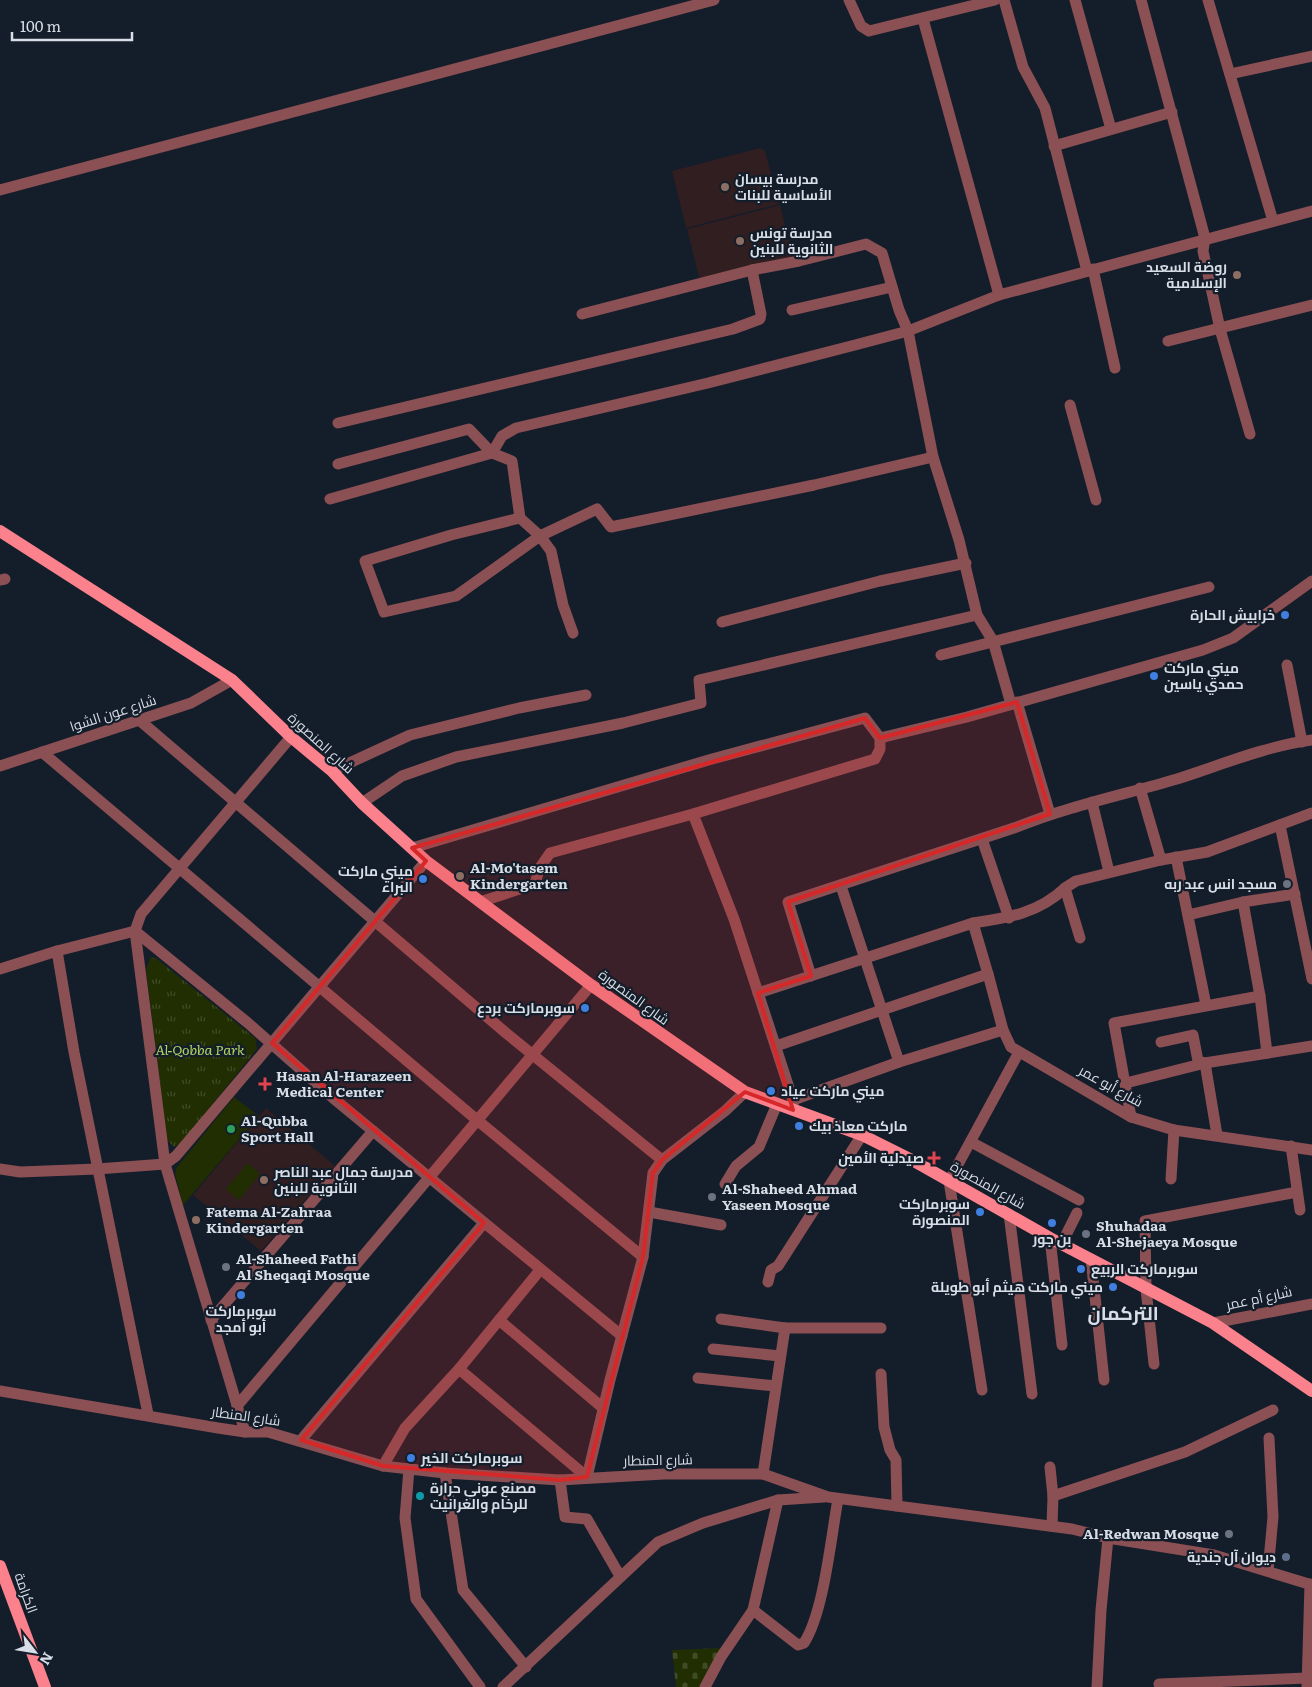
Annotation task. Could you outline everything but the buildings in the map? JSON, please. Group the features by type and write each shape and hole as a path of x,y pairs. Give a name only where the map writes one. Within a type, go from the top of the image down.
{"main road":[{"name":"شارع المنصورة","path":"0,531 232,680 291,737 332,771 362,803 426,861 591,985 745,1092 777,1104 793,1105 862,1134 1056,1241 1213,1323 1312,1391"},
{"name":"الكرامة","path":"0,1566 45,1687"}],"street":[{"path":"0,190 714,0"},
{"path":"849,0 861,26 869,31 995,0"},
{"path":"1004,0 1023,67 1045,108 1115,368"},
{"path":"1075,0 1111,129"},
{"path":"1141,0 1206,238 1203,251 1220,329 1250,434"},
{"path":"1208,0 1273,221"},
{"path":"923,19 999,295"},
{"path":"1230,74 1312,56"},
{"path":"1054,146 1172,112"},
{"path":"330,499 492,453 502,436 516,428 708,383 908,330 999,295 1312,211"},
{"path":"582,314 752,270 799,261 866,244 882,252 892,287 908,330 933,456 966,564 977,614 993,641 1050,814"},
{"path":"338,423 733,329 754,322 760,319 762,314 752,270"},
{"path":"792,310 892,287"},
{"path":"1168,341 1312,305"},
{"path":"1070,405 1096,500"},
{"path":"338,464 469,429 492,453 512,461 520,518 540,536 551,551 563,605 573,634"},
{"path":"520,518 450,535 365,561 384,612 456,596 540,536 597,509 611,527 814,485 933,456"},
{"path":"722,622 880,582 966,564"},
{"path":"880,738 967,717 1219,644 1232,638 1312,581"},
{"path":"941,655 1209,587"},
{"path":"362,803 402,776 456,757 623,723 701,702 699,680 977,614"},
{"path":"811,976 788,902 841,886 1050,814 1307,741 1287,665"},
{"name":"شارع عون الشوا","path":"0,766 138,719 192,703 232,680"},
{"path":"332,771 410,735 519,708 586,695"},
{"path":"412,848 712,759 865,718 880,738 880,749 875,759 693,814 550,853 539,869 535,884 480,902"},
{"path":"138,719 533,1054 662,1160"},
{"path":"245,1432 165,1164 135,931 141,914 291,737"},
{"path":"42,752 477,1120 643,1257"},
{"path":"1140,788 1161,860"},
{"path":"1092,802 1109,872"},
{"path":"758,993 973,923 1009,918 1044,905 1076,881 1161,860 1207,852 1312,813"},
{"path":"693,814 734,919 776,1046 793,1105 899,1062 1003,1030"},
{"path":"1280,825 1312,979"},
{"path":"982,838 1009,918"},
{"path":"1176,857 1206,1005"},
{"path":"0,1170 20,1172 165,1164 176,1156 426,861"},
{"path":"841,886 899,1062"},
{"path":"1065,888 1080,938"},
{"path":"1188,915 1243,902 1295,894"},
{"path":"1243,902 1260,996 1267,1053"},
{"name":"شارع أبو عمر","path":"973,923 1003,1030 1011,1047 1132,1117 1174,1130 1312,1150"},
{"path":"0,968 135,931"},
{"path":"135,931 272,1043 373,1131 540,1270 622,1336"},
{"path":"57,951 74,1052 148,1414"},
{"path":"776,1046 988,974"},
{"path":"237,1406 591,985"},
{"path":"1132,1117 1114,1024 1260,996"},
{"path":"1161,1042 1193,1035 1198,1061 1204,1063"},
{"path":"1126,1083 1204,1063 1312,1046"},
{"path":"982,1390 950,1181 1019,1052"},
{"path":"1204,1063 1218,1135"},
{"path":"459,1369 586,1477 643,1257 653,1172 662,1160 725,1111 745,1092"},
{"path":"725,1184 736,1166 759,1147 777,1104"},
{"path":"1171,1179 1174,1130"},
{"path":"212,1320 373,1131"},
{"path":"768,1282 771,1270 778,1266 862,1134"},
{"path":"971,1142 1079,1200"},
{"path":"1291,1146 1300,1210"},
{"path":"1154,1364 1146,1289 1145,1221 1297,1192"},
{"path":"649,1212 721,1225"},
{"path":"1062,1345 1056,1241 1077,1213"},
{"path":"1009,1214 1032,1394"},
{"path":"301,1440 484,1223"},
{"path":"1091,1259 1104,1380"},
{"path":"383,1466 406,1428 459,1369 540,1270"},
{"name":"شارع أم عمر","path":"1213,1323 1312,1304"},
{"path":"722,1319 785,1328 881,1328"},
{"path":"498,1320 603,1408"},
{"path":"763,1474 785,1328"},
{"path":"713,1349 780,1356"},
{"path":"881,1374 884,1427 890,1450 896,1460 897,1506"},
{"path":"698,1378 776,1386"},
{"name":"شارع المنطار","path":"0,1391 148,1414 245,1432 268,1432 301,1440 383,1466 445,1473 560,1480 586,1477 763,1474 833,1498 1052,1526 1108,1538 1214,1556 1311,1585"},
{"path":"1053,1496 1185,1452 1273,1410"},
{"path":"1268,1571 1273,1516 1269,1438"},
{"path":"1050,1467 1053,1496 1052,1526"},
{"path":"409,1469 405,1518 416,1599 480,1687"},
{"path":"445,1473 462,1590 526,1667"},
{"path":"560,1480 565,1517 587,1519 620,1576"},
{"path":"503,1687 658,1542 703,1523 778,1500 833,1498 824,1579 811,1632 804,1643 798,1644 788,1638 753,1610"},
{"path":"705,1687 721,1657 753,1610 778,1500"},
{"path":"1097,1687 1101,1610 1108,1538"},
{"path":"1159,1684 1307,1682 1311,1585"}],"highlighted area":[{"path":"1017,702 1050,814 788,902 811,976 758,993 793,1110 745,1092 662,1160 653,1173 643,1257 587,1477 560,1480 383,1466 301,1440 484,1223 272,1043 426,861 412,848 865,718 880,738"}],"shaded area":[{"name":"مدرسة بيسان الأساسية للبنات","path":"760,148 765,151 779,204 686,228 672,171"},
{"name":"مدرسة تونس الثانوية للبنين","path":"780,205 793,258 704,279 699,277 687,229"},
{"name":"مدرسة جمال عبد الناصر الثانوية للبنين","path":"266,1108 335,1166 261,1251 193,1195"}],"green space":[{"name":"Al-Qobba Park","path":"151,957 157,959 255,1038 257,1049 181,1143 174,1147 167,1140 146,969"},
{"path":"234,1097 259,1116 183,1205 175,1174 177,1167"},
{"path":"248,1163 260,1174 239,1200 226,1189"},
{"path":"722,1648 700,1687 676,1687 672,1650"}],"place":[{"name":"مدرسة بيسان الأساسية للبنات","path":"725,187"},
{"name":"مدرسة تونس الثانوية للبنين","path":"740,241"},
{"name":"روضة السعيد الإسلامية","path":"1237,275"},
{"name":"خرابيش الحارة","path":"1285,615"},
{"name":"ميني ماركت حمدي ياسين","path":"1154,676"},
{"name":"Al-Mo'tasem Kindergarten","path":"460,876"},
{"name":"ميني ماركت البراء","path":"423,879"},
{"name":"مسجد انس عبد ربه","path":"1287,884"},
{"name":"سوبرماركت بردع","path":"585,1008"},
{"name":"Hasan Al-Harazeen Medical Center","path":"265,1084"},
{"name":"ميني ماركت عياد","path":"771,1091"},
{"name":"ماركت معاذ بيك","path":"799,1126"},
{"name":"Al-Qubba Sport Hall","path":"231,1129"},
{"name":"صيدلية الأمين","path":"934,1158"},
{"name":"مدرسة جمال عبد الناصر الثانوية للبنين","path":"264,1180"},
{"name":"Al-Shaheed Ahmad Yaseen Mosque","path":"712,1197"},
{"name":"سوبرماركت المنصورة","path":"980,1212"},
{"name":"Fatema Al-Zahraa Kindergarten","path":"196,1220"},
{"name":"بن جور","path":"1052,1223"},
{"name":"Shuhadaa Al-Shejaeya Mosque","path":"1086,1234"},
{"name":"Al-Shaheed Fathi Al Sheqaqi Mosque","path":"226,1267"},
{"name":"سوبرماركت الربيع","path":"1081,1269"},
{"name":"ميني ماركت هيثم أبو طويلة","path":"1113,1287"},
{"name":"سوبرماركت أبو أمجد","path":"241,1295"},
{"name":"سوبرماركت الخير","path":"411,1458"},
{"name":"مصنع عوني حرارة للرخام والغرانيت","path":"420,1496"},
{"name":"Al-Redwan Mosque","path":"1229,1534"},
{"name":"ديوان آل جندية","path":"1286,1557"}],"district":[{"name":"التركمان","path":"1123,1313"}]}
